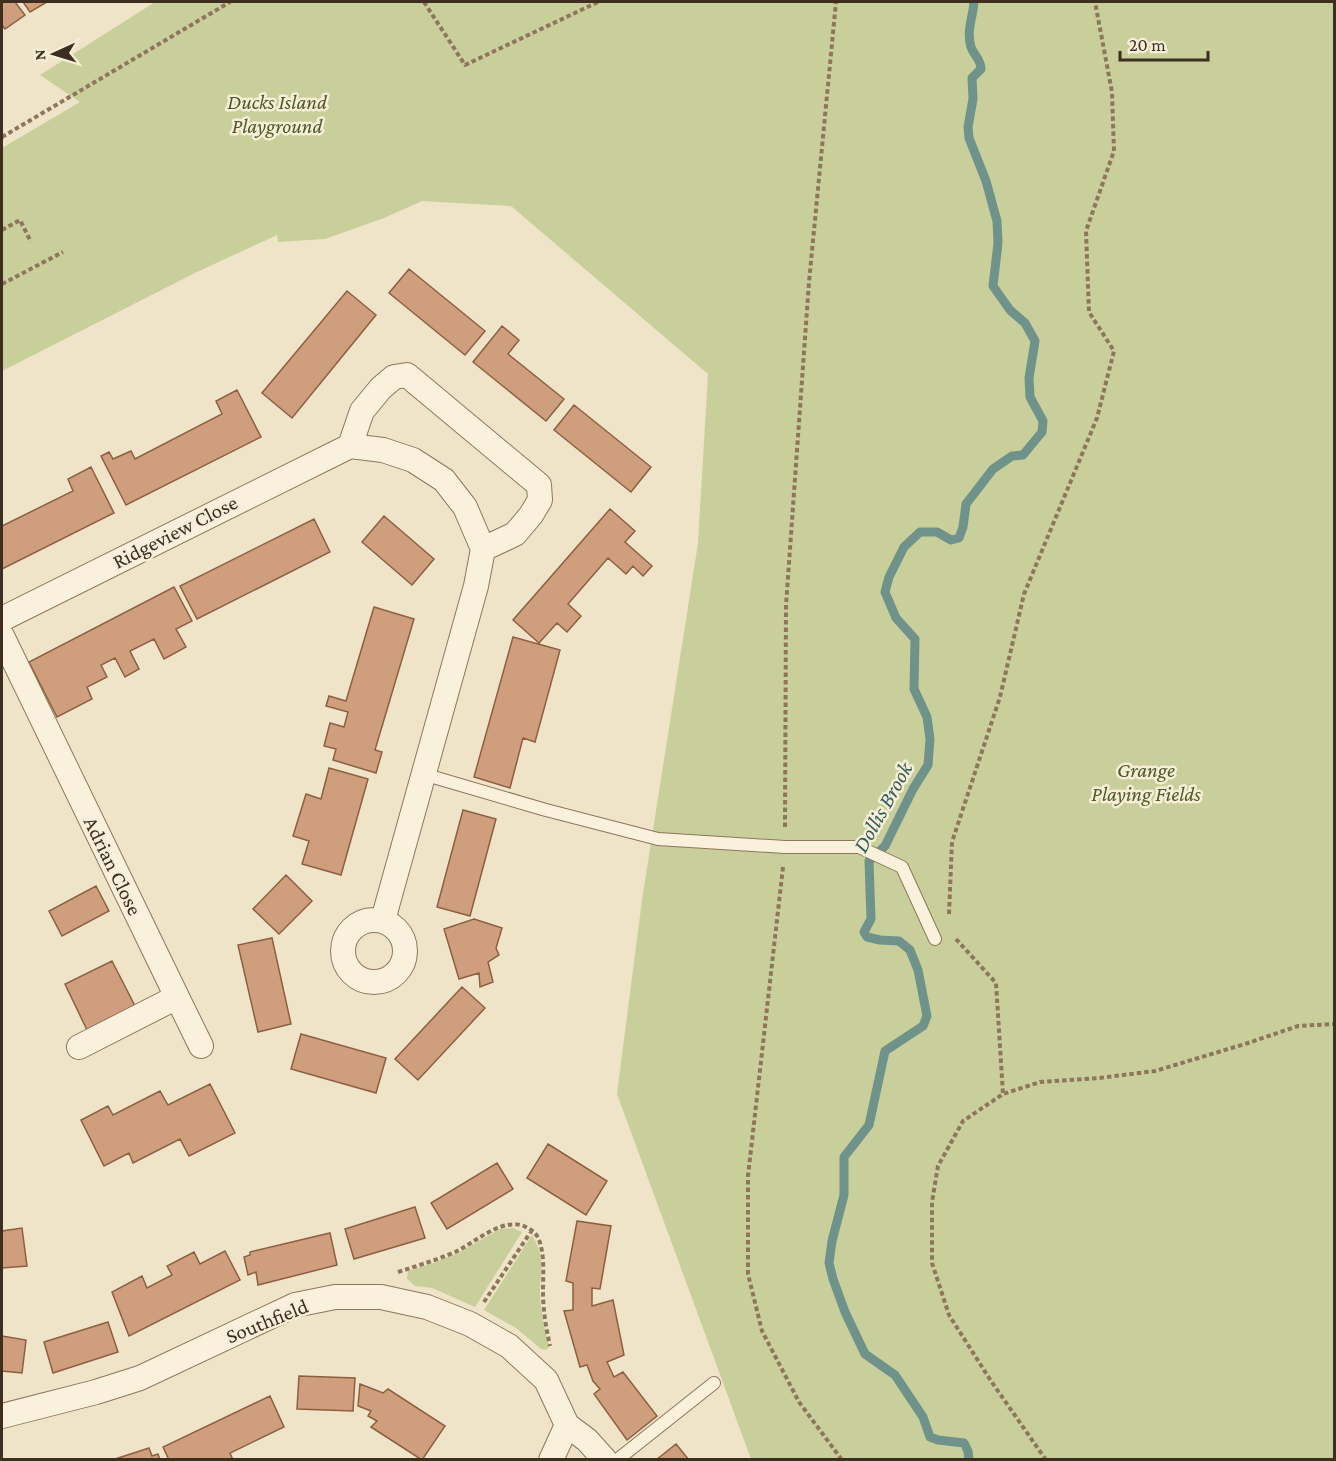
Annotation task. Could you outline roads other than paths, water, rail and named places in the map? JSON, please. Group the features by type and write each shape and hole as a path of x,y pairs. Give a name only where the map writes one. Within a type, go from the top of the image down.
{"street":[{"path":"383,920 476,586 483,549 465,507 444,480 413,460 383,450 350,446 362,411 381,388 394,377 407,375 539,485 540,500 515,534 483,549"},
{"name":"Ridgeview Close","path":"2,619 350,446"},
{"name":"Adrian Close","path":"2,636 201,1046"},
{"path":"79,1047 177,997"},
{"name":"Southfield","path":"2,1416 96,1392 140,1378 295,1305 335,1297 381,1297 427,1307 470,1324 509,1346 546,1380 567,1425 587,1440 605,1460"},
{"path":"551,1460 567,1425"}],"lane":[{"path":"423,774 546,810 658,839 785,847 859,847 902,867 935,939"},
{"path":"617,1460 714,1383"}],"waterway":[{"name":"Dollis Brook","path":"969,1460 964,1443 930,1437 923,1417 895,1375 865,1354 845,1312 829,1263 832,1241 844,1195 844,1157 869,1125 885,1051 923,1026 927,1016 918,970 910,950 899,941 867,937 864,932 871,919 869,861 885,846 913,789 928,765 930,739 927,717 914,689 915,639 896,618 885,592 889,577 904,547 920,532 937,532 951,540 959,538 966,504 993,469 1012,456 1023,455 1042,432 1043,421 1030,397 1029,378 1035,341 1025,323 1010,310 993,286 998,243 997,221 986,181 969,138 968,127 973,99 972,78 981,69 970,41 969,30 974,2"}],"park label":[{"name":"Ducks Island Playground","path":"277,114"},
{"name":"Grange Playing Fields","path":"1146,782"}]}
